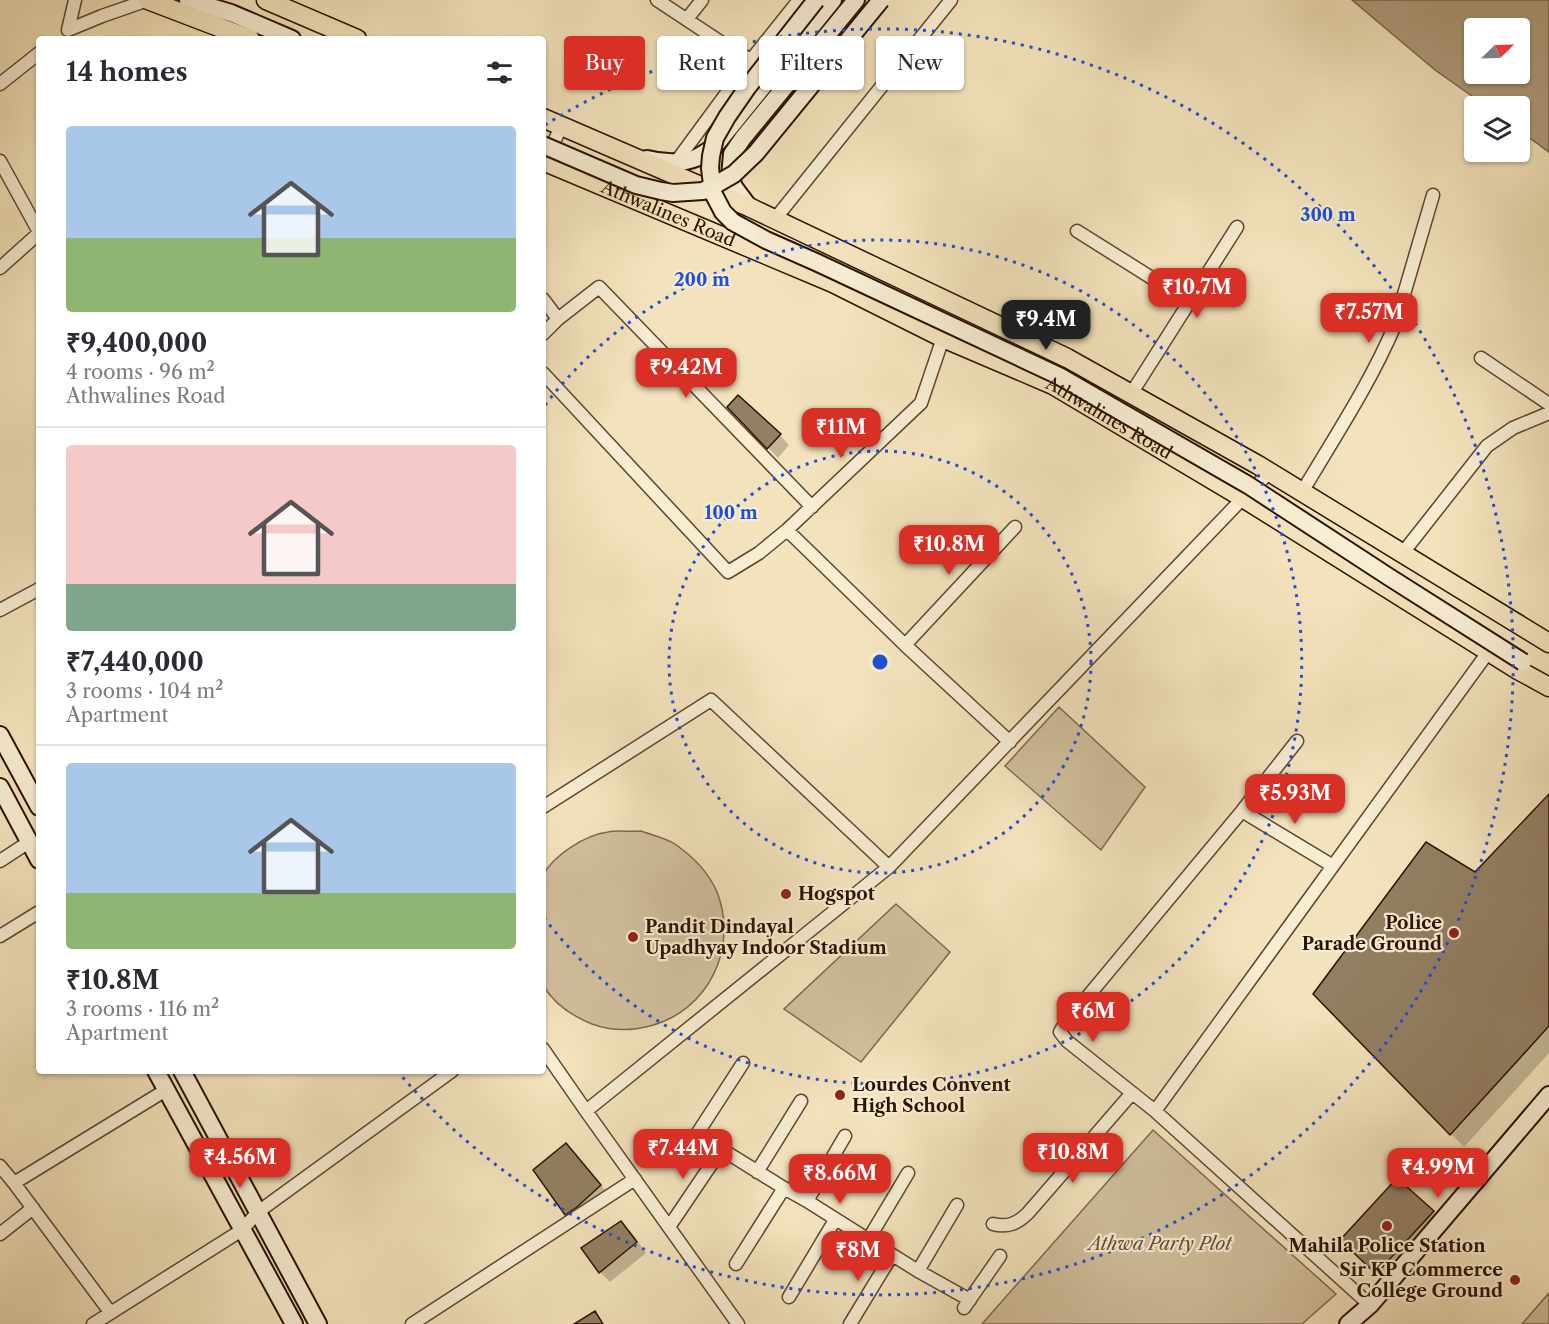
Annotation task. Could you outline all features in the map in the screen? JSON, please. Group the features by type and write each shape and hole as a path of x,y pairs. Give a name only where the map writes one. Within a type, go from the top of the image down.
{"main road":[{"path":"148,0 242,36"},
{"path":"188,0 231,13 285,36"},
{"path":"266,0 350,36"},
{"path":"816,0 747,88 715,138 710,168 713,193 723,212 733,222 766,240 1059,376 1248,485 1549,679"},
{"path":"672,168 714,147 833,0"},
{"path":"749,207 734,187 730,176 732,154 856,0"},
{"path":"546,159 648,188 674,193 703,191 734,174 756,153 881,0"},
{"name":"Athwalines Road","path":"546,119 623,153 672,168 1067,358 1269,472 1549,643"},
{"name":"Athwalines Road","path":"546,159 833,283 943,338 1053,385 1243,498 1518,670 1549,687"},
{"path":"878,306 893,275"},
{"path":"0,735 36,801"},
{"path":"0,787 36,855"},
{"path":"158,1074 294,1324"},
{"path":"184,1074 318,1324"},
{"path":"1348,1324 1370,1305 1549,1095"}],"street":[{"path":"68,30 75,0"},
{"path":"60,36 94,19 148,0"},
{"path":"657,0 751,60"},
{"path":"687,19 702,0"},
{"path":"672,168 751,60 799,0"},
{"path":"775,219 951,0"},
{"path":"0,84 36,55"},
{"path":"546,154 561,126"},
{"path":"0,161 36,227"},
{"path":"1302,492 1369,377 1395,325 1433,195"},
{"path":"1131,394 1237,227"},
{"path":"1077,231 1190,302"},
{"path":"0,268 36,236"},
{"path":"546,331 599,286 812,507"},
{"path":"546,303 558,319"},
{"path":"546,376 728,572 759,553 787,530 921,403 943,338"},
{"path":"1481,358 1549,404"},
{"path":"1402,554 1487,446 1514,428 1549,413"},
{"path":"586,1111 889,867 1269,472"},
{"path":"905,645 1015,526"},
{"path":"787,530 905,645 1010,742"},
{"path":"0,610 36,591"},
{"path":"1155,1111 1489,651"},
{"path":"546,805 711,700 889,867"},
{"path":"1297,741 1062,1028 1061,1035 1155,1111 1370,1305"},
{"path":"1242,811 1333,866"},
{"path":"0,861 29,842"},
{"path":"0,936 36,914"},
{"path":"546,1052 738,1324"},
{"path":"743,1063 697,1134 807,1201 967,1304 1000,1256"},
{"path":"93,1324 242,1230 258,1212 448,1074"},
{"path":"14,1183 166,1090"},
{"path":"993,1224 1010,1225 1028,1213 1132,1093"},
{"path":"757,1172 801,1101"},
{"path":"807,1201 845,1136"},
{"path":"669,1227 721,1150"},
{"path":"0,1166 111,1312"},
{"path":"868,1240 908,1173"},
{"path":"412,1324 635,1179"},
{"path":"736,1264 784,1188"},
{"path":"918,1271 957,1205"},
{"path":"0,1234 33,1208"},
{"path":"789,1297 835,1220"},
{"path":"850,1324 892,1255"}],"green space":[{"path":"1059,707 1145,787 1101,850 1005,766"},
{"name":"Pandit Dindayal Upadhyay Indoor Stadium","path":"612,831 641,831 675,844 694,859 705,872 717,892 723,913 724,934 721,955 714,974 702,992 688,1007 670,1018 636,1029 621,1030 592,1024 558,1004 546,989 546,871 562,853 571,847 590,837"},
{"path":"896,904 950,952 861,1062 784,1009"},
{"name":"Athwa Party Plot","path":"1153,1130 1336,1294 1302,1324 982,1324"},
{"path":"1549,1293 1549,1324 1522,1324"}],"shaded area":[{"path":"1352,0 1549,0 1549,152 1530,138 1530,96 1472,96 1435,70"}],"building":[{"path":"738,395 781,434 767,449 727,407"},
{"name":"Police Parade Ground","path":"1549,794 1549,1026 1450,1135 1313,994 1426,842 1475,872"},
{"path":"566,1143 601,1185 565,1215 533,1170"},
{"name":"Mahila Police Station","path":"1397,1178 1434,1211 1376,1274 1340,1240"},
{"path":"621,1221 637,1242 599,1273 581,1248"},
{"path":"595,1311 603,1324 574,1324"}],"place":[{"name":"Hogspot","path":"786,894"},
{"name":"Police Parade Ground","path":"1454,933"},
{"name":"Pandit Dindayal Upadhyay Indoor Stadium","path":"633,937"},
{"name":"Lourdes Convent High School","path":"840,1095"},
{"name":"Mahila Police Station","path":"1387,1226"},
{"name":"Sir KP Commerce College Ground","path":"1515,1280"}]}
